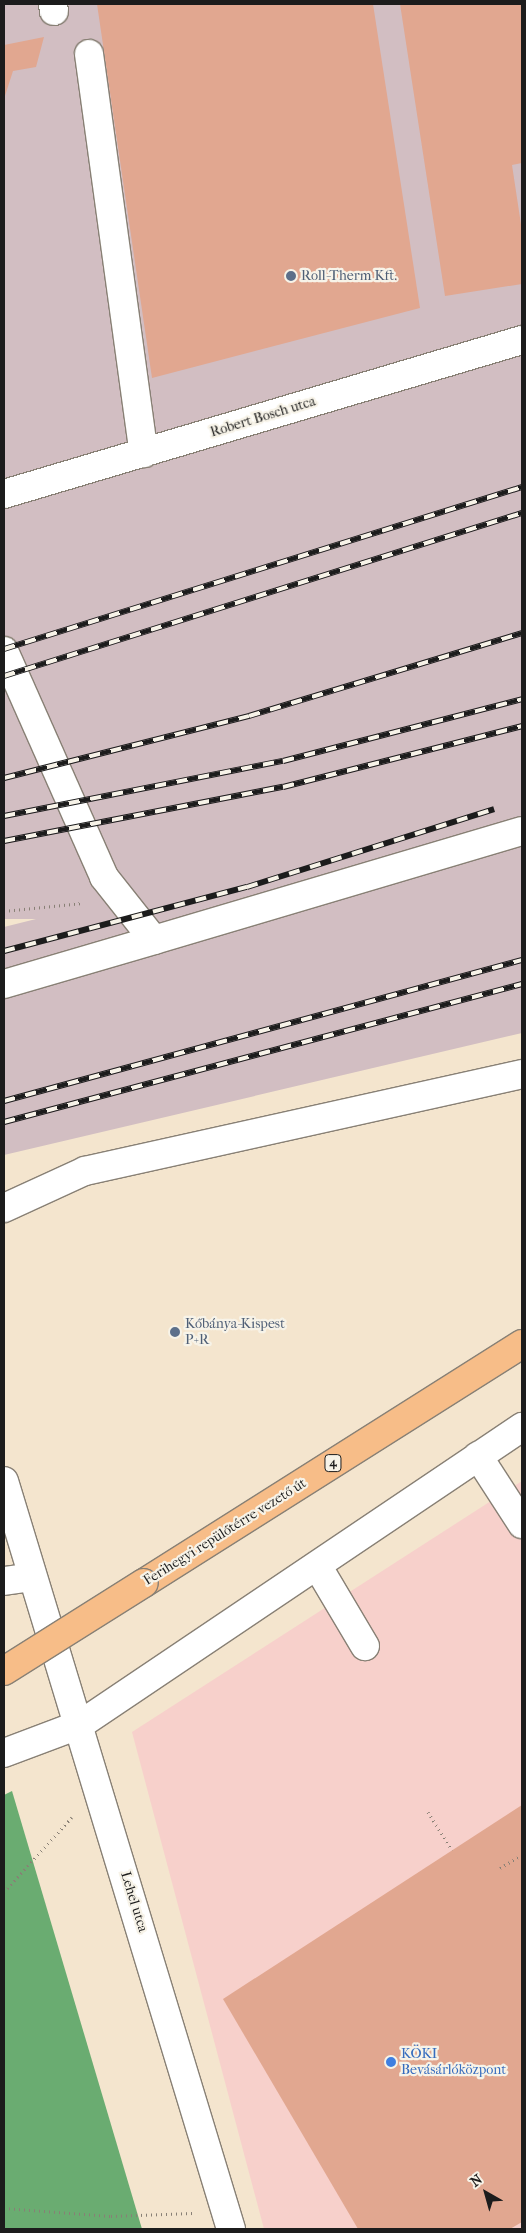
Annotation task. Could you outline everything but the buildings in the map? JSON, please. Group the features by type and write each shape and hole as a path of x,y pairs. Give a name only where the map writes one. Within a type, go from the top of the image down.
{"main road":[{"name":"Ferihegyi repülőtérre vezető út","path":"4,1671 522,1344"}],"street":[{"path":"88,54 144,452"},
{"name":"Robert Bosch utca","path":"4,494 522,340"},
{"path":"4,651 28,714 118,899 154,940"},
{"path":"4,984 522,831"},
{"path":"4,1208 85,1171 522,1074"},
{"path":"4,1753 81,1724 522,1428"},
{"path":"478,1456 522,1524"},
{"name":"Lehel utca","path":"4,1481 31,1577 81,1724 228,2221"},
{"path":"318,1566 365,1646"},
{"path":"4,1581 31,1577"}],"path":[{"path":"4,911 118,899"},
{"path":"4,1892 74,1814 97,1777"},
{"path":"428,1812 452,1850"},
{"path":"500,1868 522,1855"},
{"path":"4,2208 111,2216 228,2221"}],"shaded area":[{"path":"4,4 522,4 522,1033 4,1155 4,927 36,919 4,919"},
{"path":"522,1481 522,2229 264,2229 132,1732"}],"green space":[{"path":"12,1791 142,2229 4,2229 4,1795"}],"railway":[{"path":"4,649 522,487"},
{"path":"4,676 522,513"},
{"path":"4,778 249,716 522,633"},
{"path":"4,816 283,761 522,699"},
{"path":"4,841 283,787 522,726"},
{"path":"4,951 247,887 494,809"},
{"path":"4,1101 522,960"},
{"path":"4,1122 522,984"}],"place":[{"name":"Roll-Therm Kft.","path":"291,276"},
{"name":"Kőbánya-Kispest P+R","path":"175,1332"},
{"name":"KÖKI Bevásárlóközpont","path":"391,2062"}]}
